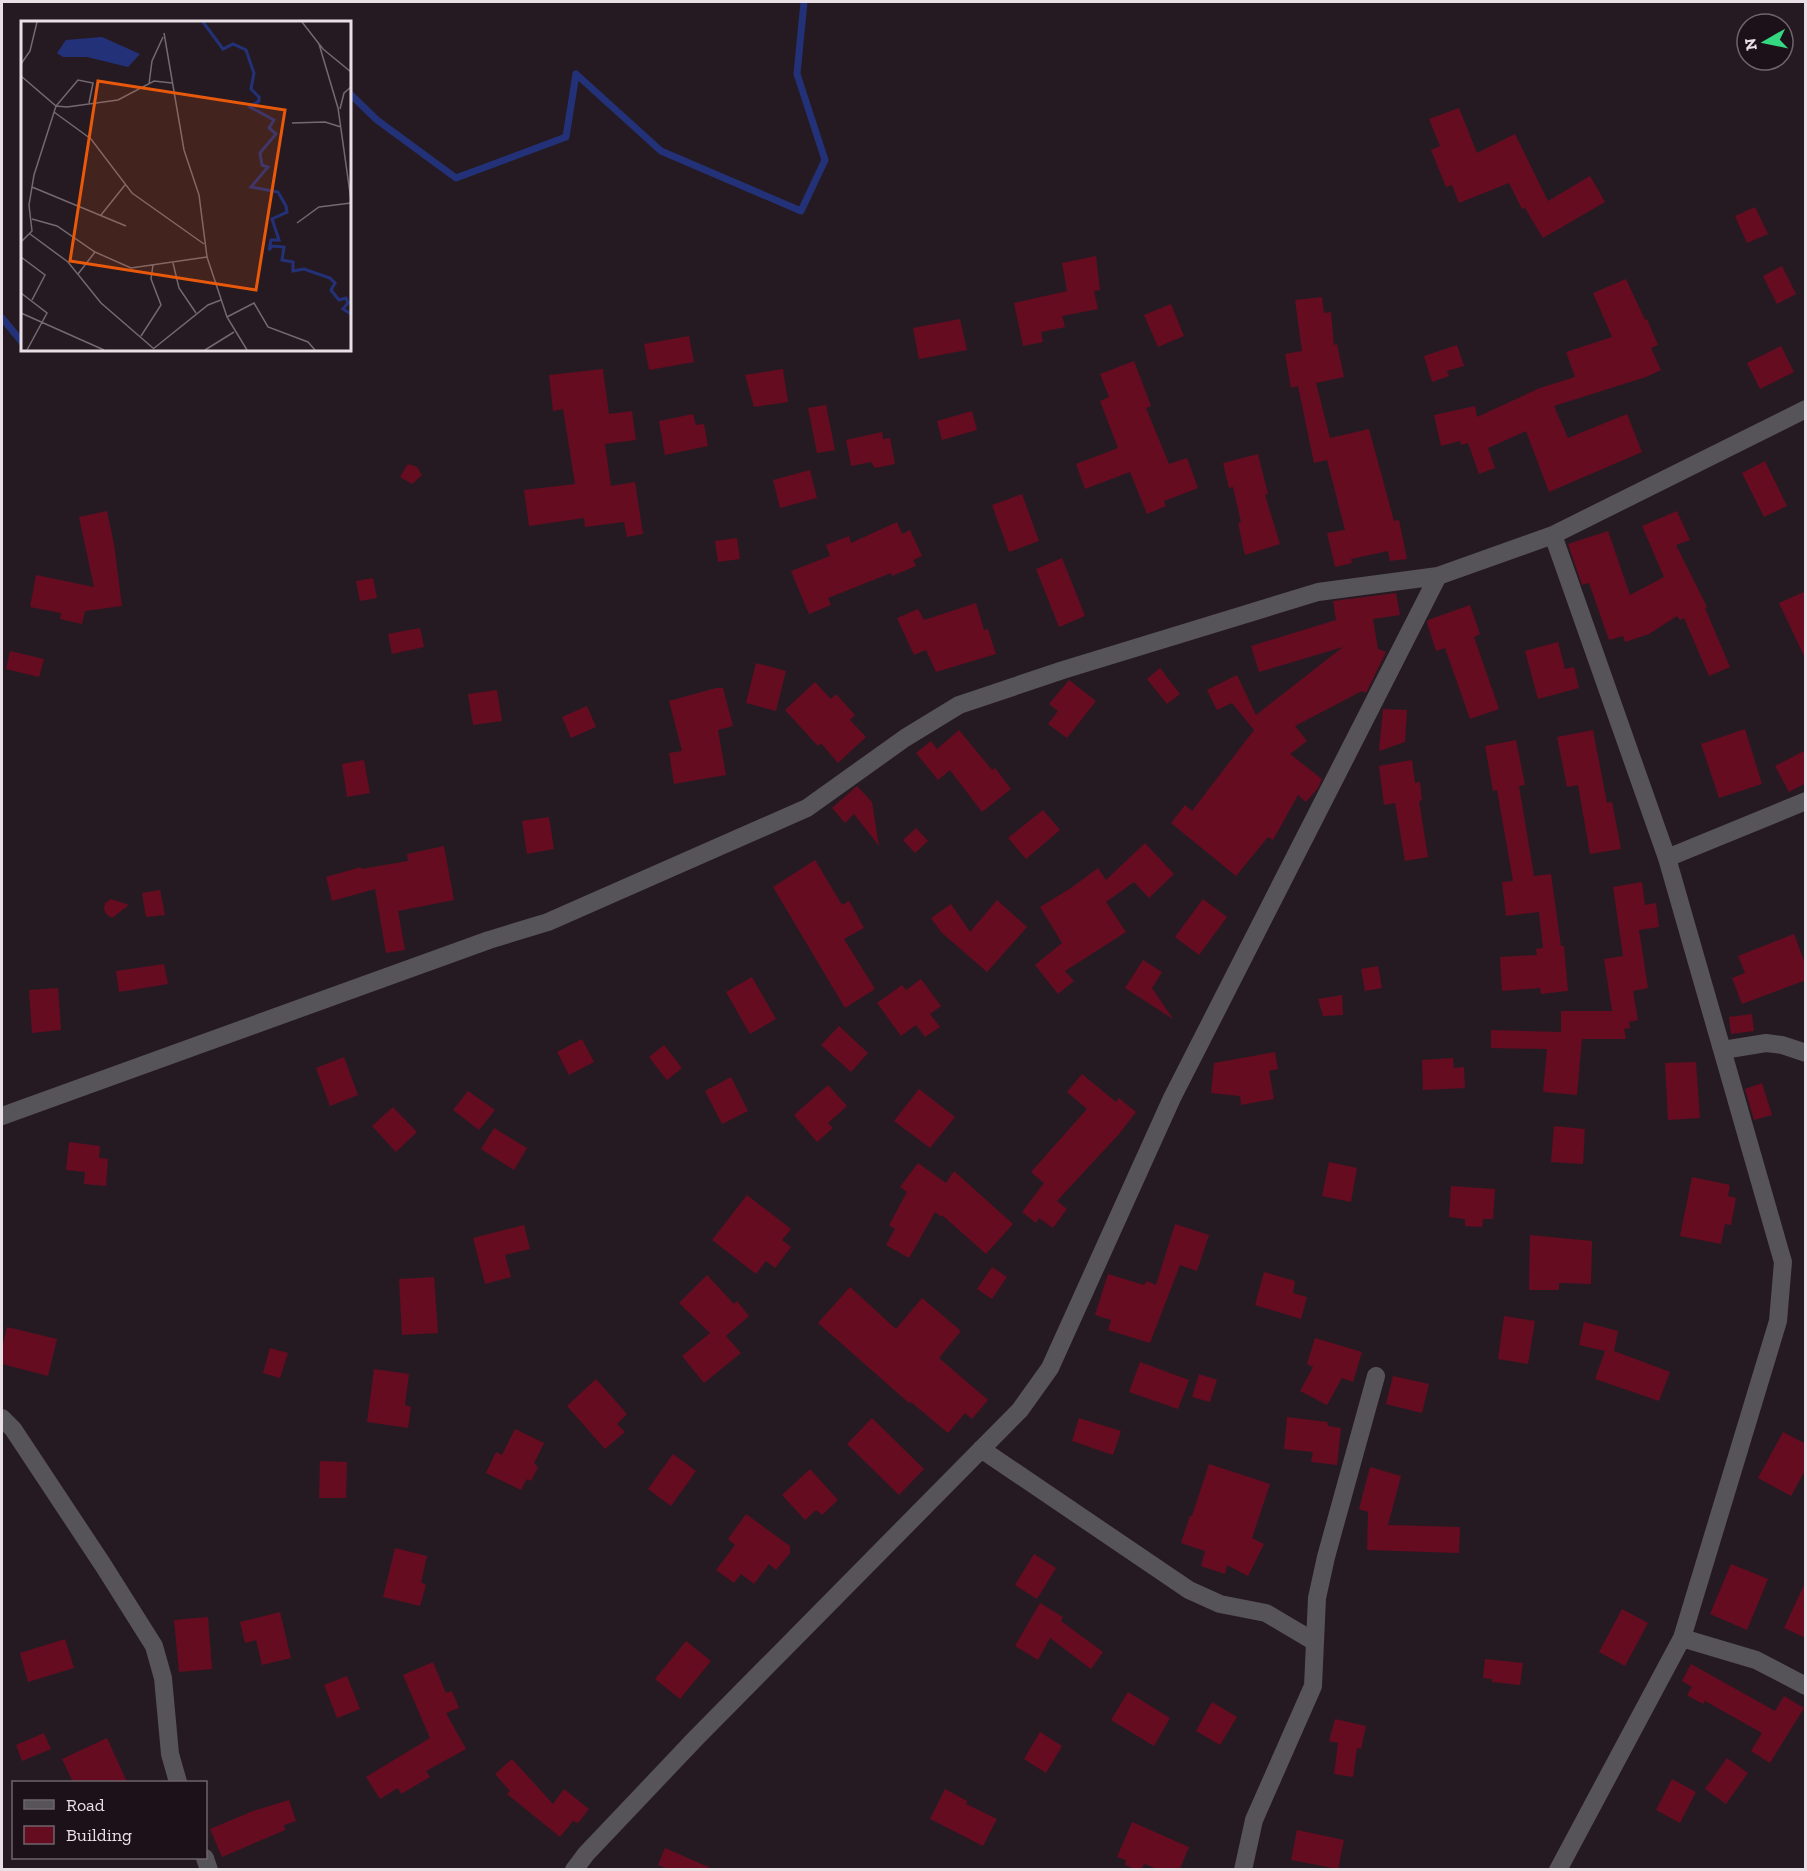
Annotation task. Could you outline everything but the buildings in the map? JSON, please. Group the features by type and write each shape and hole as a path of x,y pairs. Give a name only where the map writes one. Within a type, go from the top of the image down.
{"street":[{"path":"2,1116 489,940 548,922 807,808 904,738 959,705 1063,670 1318,592 1438,576 1553,535 1806,409"},
{"path":"1553,535 1667,858 1783,1262 1778,1321 1682,1638 1558,1869"},
{"path":"574,1869 696,1738 1020,1410 1050,1368 1172,1098 1438,576"},
{"path":"1667,858 1806,801"},
{"path":"1723,1050 1766,1043 1782,1045 1806,1053"},
{"path":"1243,1869 1254,1820 1313,1686 1317,1598 1326,1557 1376,1376"},
{"path":"2,1418 20,1438 154,1646 163,1678 170,1754 178,1781"},
{"path":"981,1449 1189,1590 1220,1604 1266,1613 1315,1642"},
{"path":"1682,1638 1756,1660 1806,1686"}],"waterway":[{"path":"351,95 377,120 456,178 566,137 576,74 661,151 801,211 825,160 797,74 804,2"},
{"path":"2,318 21,341"}]}
